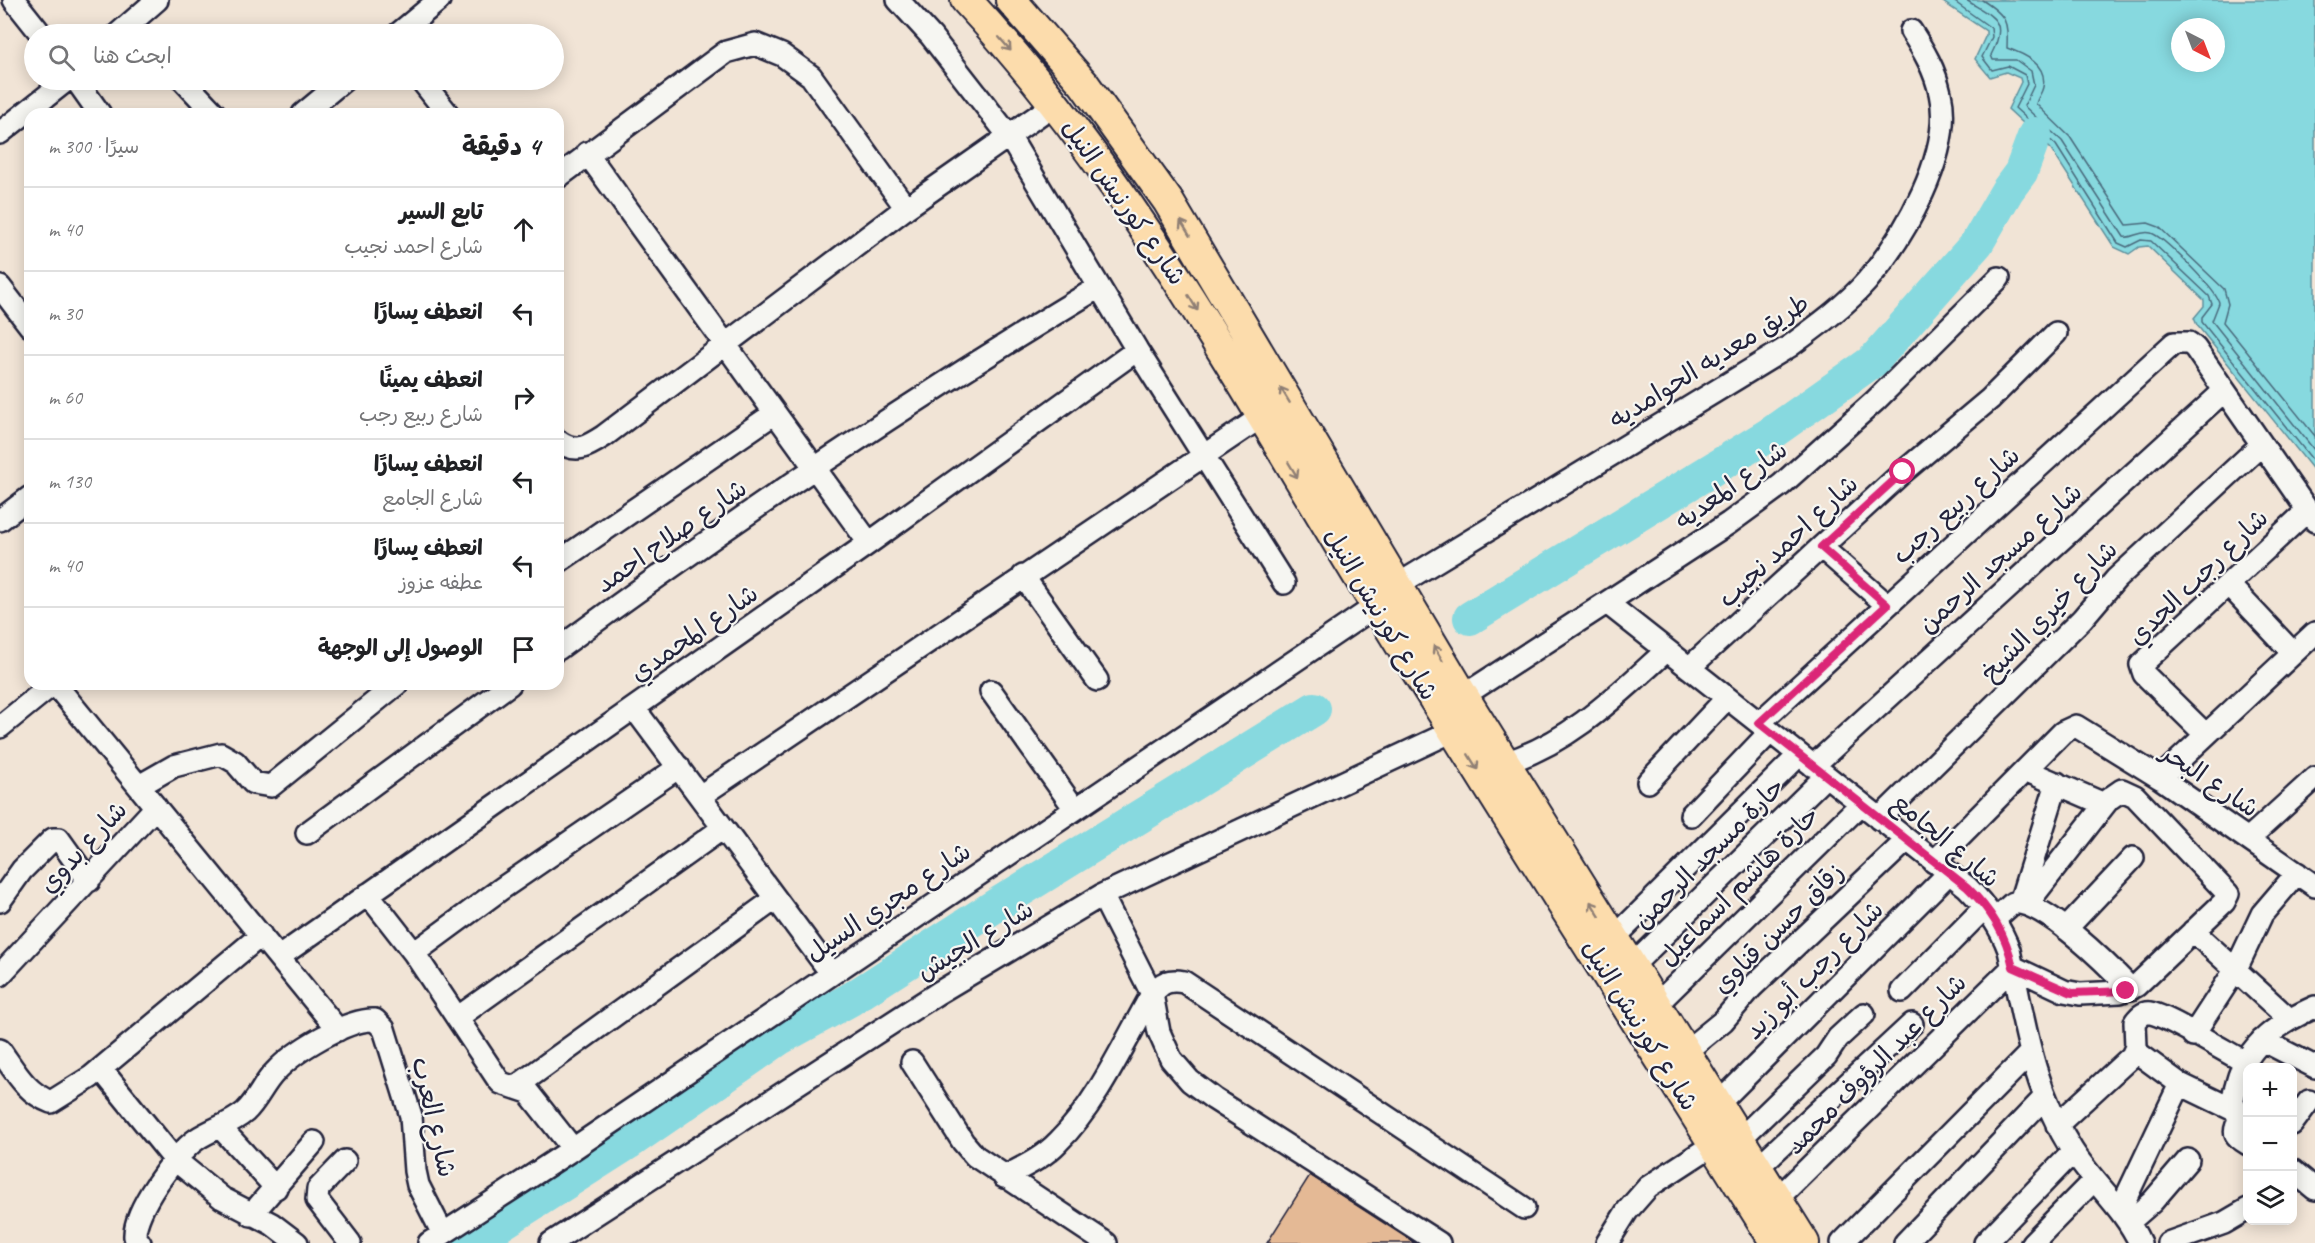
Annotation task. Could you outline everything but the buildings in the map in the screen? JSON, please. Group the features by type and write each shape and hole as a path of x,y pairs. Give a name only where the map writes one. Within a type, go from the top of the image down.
{"highway":[{"name":"شارع كورنيش النيل","path":"966,0 1056,103 1160,249 1453,730 1727,1142 1776,1243"},
{"name":"شارع كورنيش النيل","path":"1011,0 1084,84 1168,201 1399,585 1463,696 1718,1105 1727,1142 1757,1168 1804,1243"}],"street":[{"path":"14,0 33,24"},
{"path":"136,24 157,0"},
{"path":"410,24 439,0"},
{"path":"897,0 931,36 1009,136 1137,350 1284,583"},
{"name":"طريق معديه الحوامديه","path":"1399,585 1790,346 1830,316 1867,281 1897,241 1920,197 1942,130 1941,95 1930,61 1911,31"},
{"path":"564,172 726,52 755,44 782,55 811,76 906,208"},
{"path":"29,108 53,90"},
{"path":"83,90 96,108"},
{"path":"192,90 209,108"},
{"path":"310,108 332,90"},
{"path":"429,90 443,108"},
{"path":"564,444 574,449 587,447 906,208 1056,103"},
{"path":"2,128 24,112"},
{"path":"587,153 869,543"},
{"name":"شارع المعديه","path":"1463,696 1730,523 1781,485 1875,401 1999,278"},
{"path":"0,287 24,318"},
{"name":"شارع صلاح احمد","path":"564,645 815,468 974,363 1099,287"},
{"name":"شارع احمد نجيب","path":"1689,668 1910,465 1990,399 2056,333"},
{"name":"شارع ربيع رجب","path":"1691,815 1764,727 1887,605 2168,348 2182,342 2195,348 2224,391"},
{"name":"شارع المحمدي","path":"279,957 869,543 1137,350"},
{"path":"2224,391 2311,516"},
{"name":"شارع مسجد الرحمن","path":"1812,766 2224,391"},
{"path":"564,558 775,413"},
{"path":"700,796 1261,417"},
{"name":"شارع خيري الشيخ","path":"1879,819 2082,619 2116,579 2261,445"},
{"path":"0,520 24,501"},
{"name":"شارع رجب الجدي","path":"2206,735 2144,674 2141,666 2228,584 2311,516"},
{"path":"1821,547 1887,605"},
{"path":"1023,576 1096,681"},
{"path":"2228,584 2293,654"},
{"name":"شارع الجامع","path":"1607,603 1942,868 1990,913 2006,942 2013,967 2029,1054 2044,1098 2073,1152 2129,1231"},
{"name":"شارع مجري السيل","path":"436,1239 573,1149 1376,606"},
{"path":"2160,778 2315,633"},
{"path":"1505,763 1529,755 1574,731 1666,651"},
{"path":"0,727 46,690"},
{"path":"59,690 338,1030 285,1062 267,1080 250,1107 199,1138 174,1159 138,1218 137,1236"},
{"path":"139,786 174,766 221,754 235,762 253,783 262,787 272,786 390,690"},
{"path":"308,833 502,690"},
{"path":"991,691 1075,809"},
{"path":"1648,782 1727,698"},
{"path":"634,708 831,973"},
{"name":"شارع رجب أبو زيد","path":"1718,1105 1942,868 2025,770 2071,727"},
{"name":"شارع البحر","path":"2071,727 2083,728 2309,879"},
{"name":"شارع الجيش","path":"551,1243 938,993 1102,895 1453,730"},
{"path":"1613,939 1812,766"},
{"name":"حارة مسجد الرحمن","path":"1631,968 1812,766"},
{"path":"414,953 679,767"},
{"path":"2025,770 2104,804"},
{"path":"2248,839 2315,778"},
{"path":"2024,903 2057,783"},
{"path":"2013,967 2072,993 2087,994 2131,989 2224,902 2228,894 2135,796 2122,790 2114,793 2104,804 2024,903"},
{"name":"حارة هاشم اسماعيل","path":"1655,1006 1861,804"},
{"name":"شارع بدوي","path":"0,975 156,807"},
{"path":"457,1018 723,828"},
{"path":"3,887 55,838 59,839 88,881"},
{"name":"زقاق حسن قناوي","path":"1684,1052 1723,1021 1751,988 1907,840"},
{"path":"2066,929 2133,858"},
{"path":"2193,1035 2236,969 2262,915 2309,879"},
{"path":"368,894 414,953 501,1083 517,1086 528,1092 573,1149"},
{"path":"1102,895 1152,994 1159,1032 1171,1059 1190,1082 1214,1100 1439,1243"},
{"path":"517,1086 775,899"},
{"path":"1902,991 1990,913 2013,903 2024,903 2066,929 2093,951 2131,989"},
{"path":"2193,931 2289,1020"},
{"path":"0,1050 26,1086 39,1098 51,1102 63,1097 101,1069 261,935"},
{"name":"شارع عبد الرؤوف محمد","path":"1777,1200 2013,967"},
{"path":"1004,1177 1032,1163 1058,1143 1079,1120 1152,994 1160,984 1172,980 1184,982 1524,1208"},
{"path":"2240,1129 2234,1098 2245,1062 2262,1040 2289,1020 2315,1007"},
{"path":"2057,1125 2128,1060 2134,1051 2135,1022 2143,1014 2149,1012 2166,1018 2245,1062"},
{"path":"1607,1243 1627,1210 1648,1187 1727,1142 1826,1056 1838,1038 1863,1014"},
{"name":"شارع العرب","path":"338,1030 368,1019 375,1020 384,1029 411,1116 415,1172 436,1239"},
{"path":"1757,1168 1912,1024"},
{"path":"2262,1040 2315,1067"},
{"path":"2134,1051 2240,1129"},
{"path":"1842,1243 2029,1054"},
{"path":"912,1062 963,1142 975,1156 1106,1243"},
{"path":"101,1069 174,1159 209,1188 251,1215 272,1224 297,1243"},
{"path":"2129,1231 2180,1084"},
{"path":"1905,1243 2044,1098"},
{"path":"2296,1117 2305,1100"},
{"path":"220,1127 276,1188"},
{"path":"251,1215 314,1142"},
{"path":"1985,1243 2073,1152"},
{"path":"2129,1231 2188,1160"},
{"path":"345,1161 318,1189 316,1197 350,1243"},
{"path":"2293,1171 2315,1189"},
{"path":"2031,1243 2094,1180"},
{"path":"2168,1243 2224,1223 2243,1211"}],"water":[{"path":"1940,0 2315,0 2315,472 2197,325 2194,318 2204,306 2204,300 2148,246 2139,247 2129,254 2114,247 2051,149 2008,109 2021,82 2020,78 2006,72 1990,77 1975,59 1986,31"}],"waterway":[{"path":"1470,618 1770,434 1873,361 1977,243 2007,191 2021,172 2035,134"},
{"path":"471,1243 628,1143 780,1038 851,999 998,904 1314,709"}],"route":[{"path":"1903,472 1821,547 1887,605 1759,723 1967,887 1995,919 2003,934 2013,967 2072,993 2126,991"}]}
